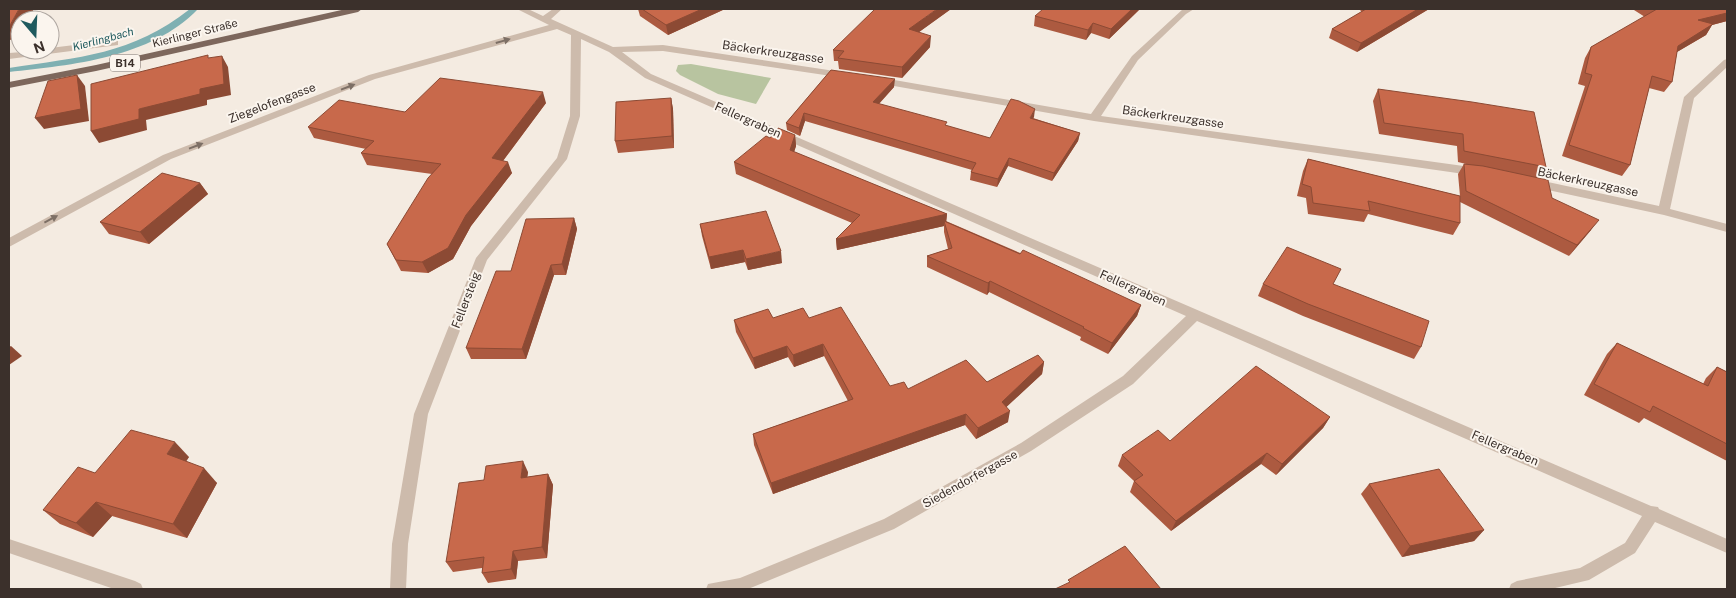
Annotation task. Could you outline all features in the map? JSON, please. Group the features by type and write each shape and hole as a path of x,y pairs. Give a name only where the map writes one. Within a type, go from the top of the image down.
{"main road":[{"name":"Kierlinger Straße","path":"9,85 108,66 240,34 358,9"}],"street":[{"name":"Fellergraben","path":"522,9 612,50 648,76 1195,315 1653,512 1727,546"},
{"path":"545,18 558,9"},
{"path":"1094,118 1135,58 1183,12 1190,9"},
{"name":"Ziegelofengasse","path":"9,243 167,157 372,77 560,25"},
{"name":"Fellersteig","path":"398,589 400,544 421,414 482,258 562,159 575,116 576,33"},
{"path":"9,56 116,43"},
{"name":"Bäckerkreuzgasse","path":"612,50 663,48 924,86 1094,118 1487,174"},
{"path":"1664,210 1689,97 1727,62"},
{"name":"Bäckerkreuzgasse","path":"1524,181 1664,210 1727,228"},
{"name":"Siedendorfergasse","path":"714,589 740,585 889,524 1026,447 1128,380 1195,315"},
{"path":"1517,589 1583,574 1630,548 1653,512"},
{"path":"9,546 135,589"}],"green space":[{"path":"691,64 771,78 756,104 718,94 680,75 676,71 678,65"}],"building":[{"path":"9,9 19,9 10,10 9,27"},
{"path":"642,9 702,9 666,25"},
{"path":"875,9 937,9 909,29 931,36 902,67 838,58 844,51 833,50"},
{"path":"1043,9 1132,9 1111,29 1093,23 1088,30 1035,16"},
{"path":"1366,9 1418,9 1361,43 1332,29"},
{"path":"1657,9 1727,9 1727,13 1698,20 1713,24 1678,46 1672,82 1652,76 1630,165 1569,145 1592,75 1585,73 1591,47"},
{"path":"208,55 208,58 222,56 224,84 200,89 200,94 139,109 139,119 91,131 91,84"},
{"path":"831,70 895,79 873,102 947,122 945,125 990,138 1011,99 1035,109 1030,118 1080,133 1054,173 1009,158 998,179 971,172 976,163 804,113 799,128 786,123"},
{"path":"77,75 81,109 35,118 48,81"},
{"path":"440,78 543,92 492,158 508,162 466,215 448,248 422,262 396,260 387,244 428,178 441,164 361,153 374,141 308,127 339,100 405,112"},
{"path":"1378,89 1534,112 1546,167 1464,151 1463,134 1384,123"},
{"path":"671,98 672,136 615,141 616,102"},
{"path":"778,128 795,135 790,150 947,214 836,239 860,215 734,162 766,136 770,138"},
{"path":"1308,159 1460,196 1460,223 1368,201 1370,211 1313,203 1311,187 1302,184"},
{"path":"1464,164 1483,166 1548,180 1552,198 1599,220 1577,245 1466,191"},
{"path":"162,173 200,183 140,232 100,222"},
{"path":"766,211 781,251 746,259 743,250 709,257 700,224"},
{"path":"574,218 562,264 551,265 522,349 466,348 496,271 511,271 526,219"},
{"path":"944,221 1020,254 1023,250 1141,305 1112,343 1084,327 990,281 988,283 927,256 952,248"},
{"path":"1287,247 1341,269 1333,284 1429,321 1421,347 1308,304 1263,284"},
{"path":"841,307 890,386 904,382 908,389 966,360 987,382 1038,355 1044,362 1002,402 1010,411 978,428 966,414 771,483 753,434 853,399 823,344 793,355 787,346 753,358 734,320 768,309 773,318 803,308 809,318"},
{"path":"1617,343 1708,386 1717,367 1727,372 1727,444 1653,406 1650,412 1594,384"},
{"path":"1256,366 1330,417 1282,464 1267,453 1176,521 1134,481 1143,475 1122,455 1158,430 1170,441"},
{"path":"131,430 175,442 167,454 204,468 173,524 96,502 76,523 43,510 78,467 95,473"},
{"path":"523,461 521,478 548,474 542,547 513,551 511,569 482,573 484,557 446,562 459,483 484,480 486,466"},
{"path":"1439,469 1484,530 1410,546 1369,484"},
{"path":"1125,546 1161,589 1055,589 1070,582 1068,580"}],"waterway":[{"name":"Kierlingbach","path":"9,70 90,58 130,47 166,30 194,9"}]}
